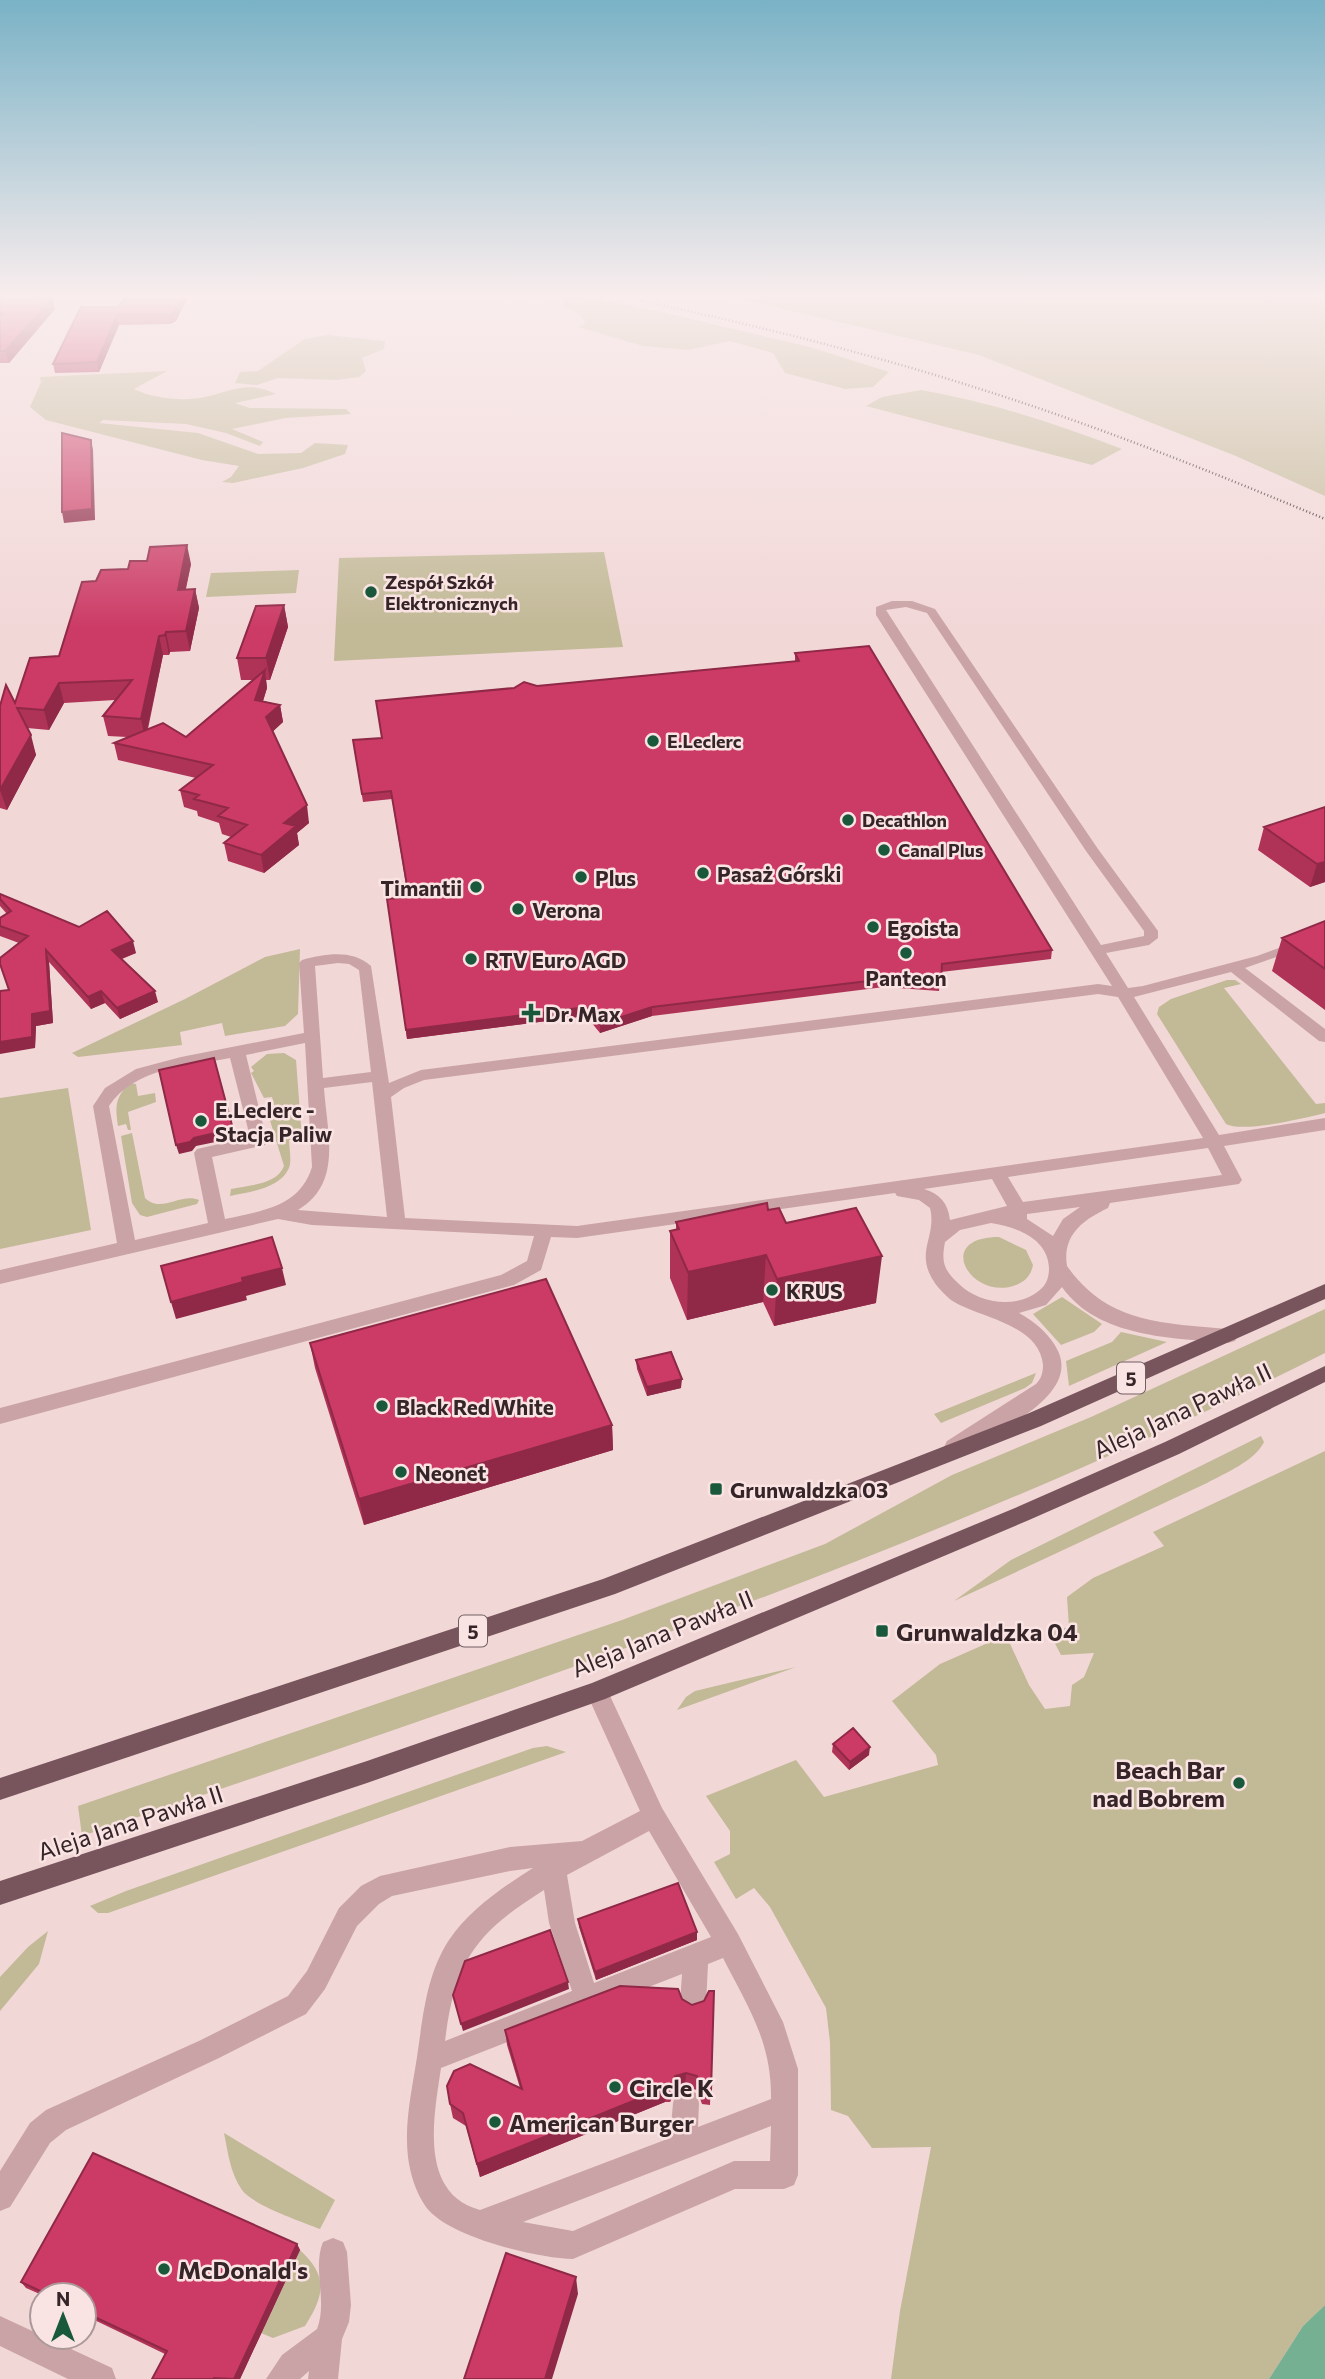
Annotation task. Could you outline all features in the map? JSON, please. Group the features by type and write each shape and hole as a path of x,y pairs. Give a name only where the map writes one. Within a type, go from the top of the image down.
{"main road":[{"name":"5","path":"0,1789 607,1587 1034,1420 1325,1291"},
{"name":"Aleja Jana Pawła II","path":"0,1893 239,1816 597,1692 1022,1514 1172,1448 1325,1373"}],"lane":[{"path":"939,1235 953,1224 971,1218 1019,1216 1233,1180 1210,1132 1125,993 1019,832 880,609 913,604 931,611 1093,851 1151,931 1151,938 1144,942 1097,950"},
{"path":"382,1095 421,1074 1089,990 1125,993 1193,980 1325,935"},
{"path":"0,1277 125,1239 218,1227 278,1213 305,1199 316,1185 321,1167 307,963 348,959 360,962 366,969 397,1224"},
{"path":"1234,967 1325,1037"},
{"path":"125,1239 101,1106 115,1086 140,1072 311,1037"},
{"path":"218,1227 203,1153 259,1141 237,1052"},
{"path":"315,1084 380,1076"},
{"path":"278,1213 312,1219 577,1232 1325,1124"},
{"path":"997,1173 1019,1216 1044,1237 1069,1287 1101,1311 1119,1320 1146,1327 1228,1336"},
{"path":"871,1191 915,1192 931,1198 943,1218 932,1248 932,1263 939,1279 951,1292 970,1302 1015,1318 1042,1342 1050,1359 1049,1382 1037,1394 940,1456"},
{"path":"991,1308 1031,1305 1046,1296 1056,1284 1059,1239 1067,1224 1080,1213 1150,1192"},
{"path":"0,1416 507,1280 535,1265 544,1231"},
{"path":"597,1692 654,1816 729,1943 778,2043 785,2069 784,2175 734,2175 573,2245 555,2245 451,2213 433,2192 425,2174 421,2154 422,2115 440,1991 454,1955 488,1918 554,1871 584,1851 654,1816"},
{"path":"0,2197 40,2133 56,2120 255,2028 298,2005 316,1980 348,1917 370,1895 389,1885 510,1859 584,1851"},
{"path":"554,1871 562,1923 587,1999"},
{"path":"429,2060 729,1943"},
{"path":"693,2004 695,1958"},
{"path":"683,2146 687,2103"},
{"path":"481,2224 786,2107"},
{"path":"323,2379 327,2339 334,2322 336,2305 333,2252"},
{"path":"0,2331 101,2379"},
{"path":"281,2379 292,2365 327,2339"}],"shaded area":[{"path":"244,406 346,409 351,414 285,418 232,429 263,442 260,446 226,433 186,424 103,420 99,423 198,433 258,454 301,453 315,443 348,445 345,454 303,468 233,483 222,482 231,477 239,466 202,460 46,420 30,407"},
{"path":"866,406 991,406 1122,449 1092,465"},
{"path":"1109,406 1325,406 1325,496 1236,456"},
{"path":"604,552 623,647 334,661 339,558"},
{"path":"299,570 296,593 206,597 211,573"},
{"path":"300,949 298,1014 285,1026 225,1036 222,1023 180,1032 182,1045 78,1057 72,1053 265,957"},
{"path":"1227,980 1235,980 1241,984 1224,988 1316,1104 1325,1103 1325,1113 1260,1126 1226,1124 1157,1014 1159,1007 1171,999"},
{"path":"284,1053 296,1060 302,1139 289,1140 290,1165 279,1181 230,1196 231,1189 269,1181 284,1166 268,1114 276,1112 272,1097 264,1098 251,1073 254,1071 251,1067 267,1054"},
{"path":"130,1083 136,1084 138,1096 155,1093 156,1102 128,1112 131,1130 128,1130 126,1124 118,1126 117,1107 121,1093"},
{"path":"68,1088 91,1230 0,1249 0,1098"},
{"path":"132,1133 145,1198 164,1204 192,1198 199,1200 197,1204 147,1217 140,1215 132,1203 121,1136"},
{"path":"999,1237 1026,1250 1033,1265 1023,1282 1000,1288 985,1285 974,1277 966,1267 963,1257 967,1247 979,1240"},
{"path":"1062,1297 1102,1324 1094,1332 1061,1345 1033,1314"},
{"path":"1325,1309 1325,1353 1175,1426 1023,1493 868,1556 556,1673 82,1836 78,1806 622,1620 825,1544 952,1475 1091,1417"},
{"path":"1121,1332 1167,1342 1069,1386 1066,1361 1112,1342"},
{"path":"1036,1373 1032,1383 1025,1388 941,1423 934,1414"},
{"path":"1261,1436 1264,1442 1260,1449 1231,1471 954,1601 1011,1560"},
{"path":"1325,1451 1325,2305 1303,2326 1269,2379 891,2379 900,2311 931,2147 872,2148 848,2116 831,2110 830,2042 826,2008 770,1907 754,1888 736,1899 714,1862 730,1854 730,1831 706,1796 796,1760 824,1797 938,1765 936,1755 892,1701 940,1664 1006,1635 1029,1685 1045,1709 1070,1706 1072,1685 1084,1677 1094,1653 1061,1655 1049,1632 1069,1627 1067,1597 1093,1578 1164,1546 1153,1532"},
{"path":"796,1667 677,1710 686,1697 695,1691"},
{"path":"547,1746 566,1752 108,1913 98,1913 90,1906 533,1748"},
{"path":"48,1931 39,1964 0,2011 0,1977 28,1947"},
{"path":"224,2133 335,2200 320,2229 257,2202 242,2190 232,2170"},
{"path":"300,2250 309,2259 319,2277 320,2295 317,2305 305,2326 273,2338 261,2333"},
{"path":"1325,2305 1325,2379 1269,2379 1303,2326"}],"building":[{"path":"62,433 91,440 92,509 62,512"},
{"path":"187,545 178,590 195,589 186,631 166,632 165,635 159,636 141,719 103,716 132,680 59,683 44,710 17,708 31,735 0,790 0,706 6,685 15,703 30,658 59,656 82,582 96,581 101,570 128,569 130,561 147,561 150,547"},
{"path":"284,605 266,658 237,658 256,606"},
{"name":"Pasaż Górski","path":"869,646 1052,950 942,964 941,983 885,979 652,1007 600,1024 586,1007 406,1030 387,899 409,897 391,791 362,794 353,740 382,738 376,701 514,688 524,682 537,686 799,661 795,653"},
{"path":"265,670 255,700 280,705 266,717 307,805 284,823 296,826 261,855 224,843 247,825 218,816 228,808 194,799 199,795 180,790 213,765 114,743 163,723 186,737"},
{"path":"1325,807 1325,862 1317,864 1264,827"},
{"path":"0,894 79,927 107,911 133,941 112,950 155,991 117,1008 101,991 88,997 46,950 50,1011 32,1014 32,1037 0,1042 0,991 9,990 0,958 28,936 0,926 0,918 11,911 0,899"},
{"path":"1325,921 1325,969 1282,938"},
{"path":"214,1058 233,1129 176,1145 159,1070"},
{"path":"767,1203 768,1210 779,1208 786,1223 856,1208 882,1256 777,1279 766,1255 688,1272 670,1231 679,1229 676,1222"},
{"path":"272,1237 282,1268 242,1278 243,1282 171,1302 161,1266"},
{"path":"546,1279 612,1425 359,1499 310,1343"},
{"path":"671,1352 682,1379 647,1387 636,1360"},
{"path":"853,1728 870,1747 850,1762 833,1744"},
{"path":"678,1883 697,1932 595,1972 578,1919"},
{"path":"550,1930 568,1982 461,2024 453,1995 465,1961"},
{"name":"Circle K","path":"620,1986 678,1989 682,1999 692,2005 704,2001 709,1991 714,1991 711,2091 702,2090 697,2076 686,2073 675,2076 671,2089 665,2088 477,2164 463,2113 450,2104 447,2086 454,2071 470,2064 522,2089 505,2030"},
{"name":"McDonald's","path":"93,2153 297,2244 234,2379 152,2379 167,2351 98,2319 98,2281 28,2281 28,2285 21,2282"},
{"path":"506,2253 576,2277 545,2379 464,2379"}],"railway":[{"path":"1032,406 1152,449 1325,519"}],"place":[{"name":"Zespół Szkół Elektronicznych","path":"371,592"},
{"name":"E.Leclerc","path":"653,741"},
{"name":"Decathlon","path":"848,820"},
{"name":"Canal Plus","path":"884,850"},
{"name":"Pasaż Górski","path":"703,873"},
{"name":"Plus","path":"581,877"},
{"name":"Timantii","path":"476,887"},
{"name":"Verona","path":"518,909"},
{"name":"Egoista","path":"873,927"},
{"name":"Panteon","path":"906,953"},
{"name":"RTV Euro AGD","path":"471,959"},
{"name":"Dr. Max","path":"531,1013"},
{"name":"E.Leclerc - Stacja Paliw","path":"201,1121"},
{"name":"KRUS","path":"772,1290"},
{"name":"Black Red White","path":"382,1406"},
{"name":"Neonet","path":"401,1472"},
{"name":"Grunwaldzka 03","path":"716,1489"},
{"name":"Grunwaldzka 04","path":"882,1631"},
{"name":"Beach Bar nad Bobrem","path":"1239,1783"},
{"name":"Circle K","path":"615,2087"},
{"name":"American Burger","path":"495,2122"},
{"name":"McDonald's","path":"164,2269"}]}
